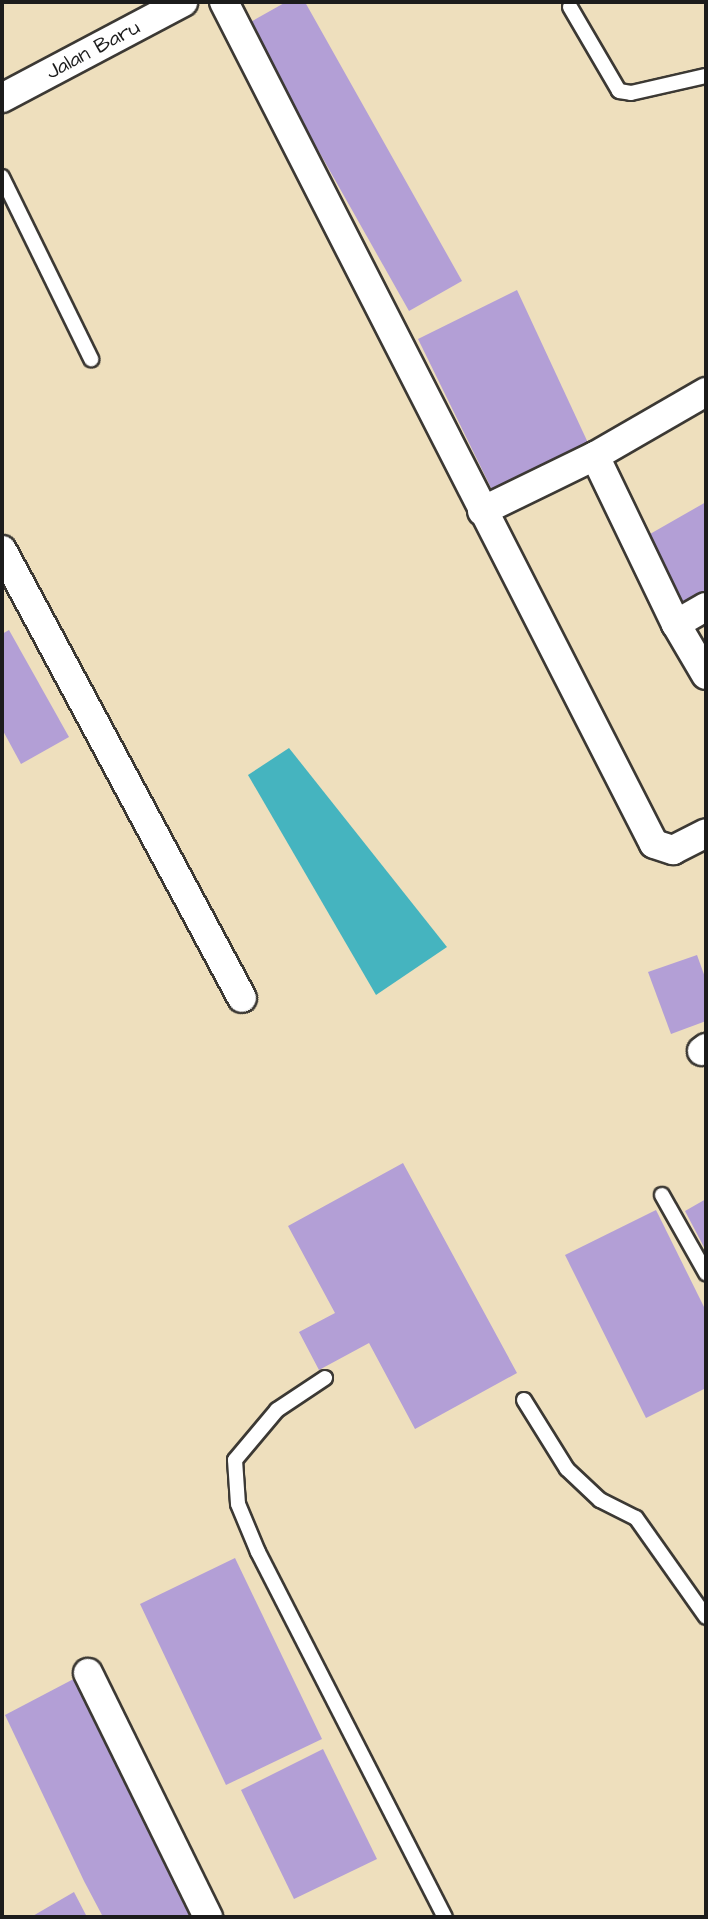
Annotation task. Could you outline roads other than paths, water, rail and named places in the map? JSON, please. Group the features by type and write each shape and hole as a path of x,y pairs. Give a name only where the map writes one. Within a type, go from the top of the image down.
{"street":[{"name":"Jalan Baru","path":"2,98 184,2"},
{"path":"224,2 482,512 654,844 673,850 706,833"},
{"path":"482,512 595,456 706,392"},
{"path":"595,456 676,624 706,675"},
{"path":"2,550 242,998"},
{"path":"676,624 706,607"},
{"path":"88,1673 208,1917"}],"lane":[{"path":"570,7 619,91 631,93 706,76"},
{"path":"2,177 92,359"},
{"path":"662,1195 706,1273"},
{"path":"325,1378 277,1410 234,1460 237,1504 258,1552 445,1917"},
{"path":"524,1400 567,1469 600,1500 636,1518 706,1617"}],"water":[{"path":"289,748 447,947 376,995 248,775"}]}
